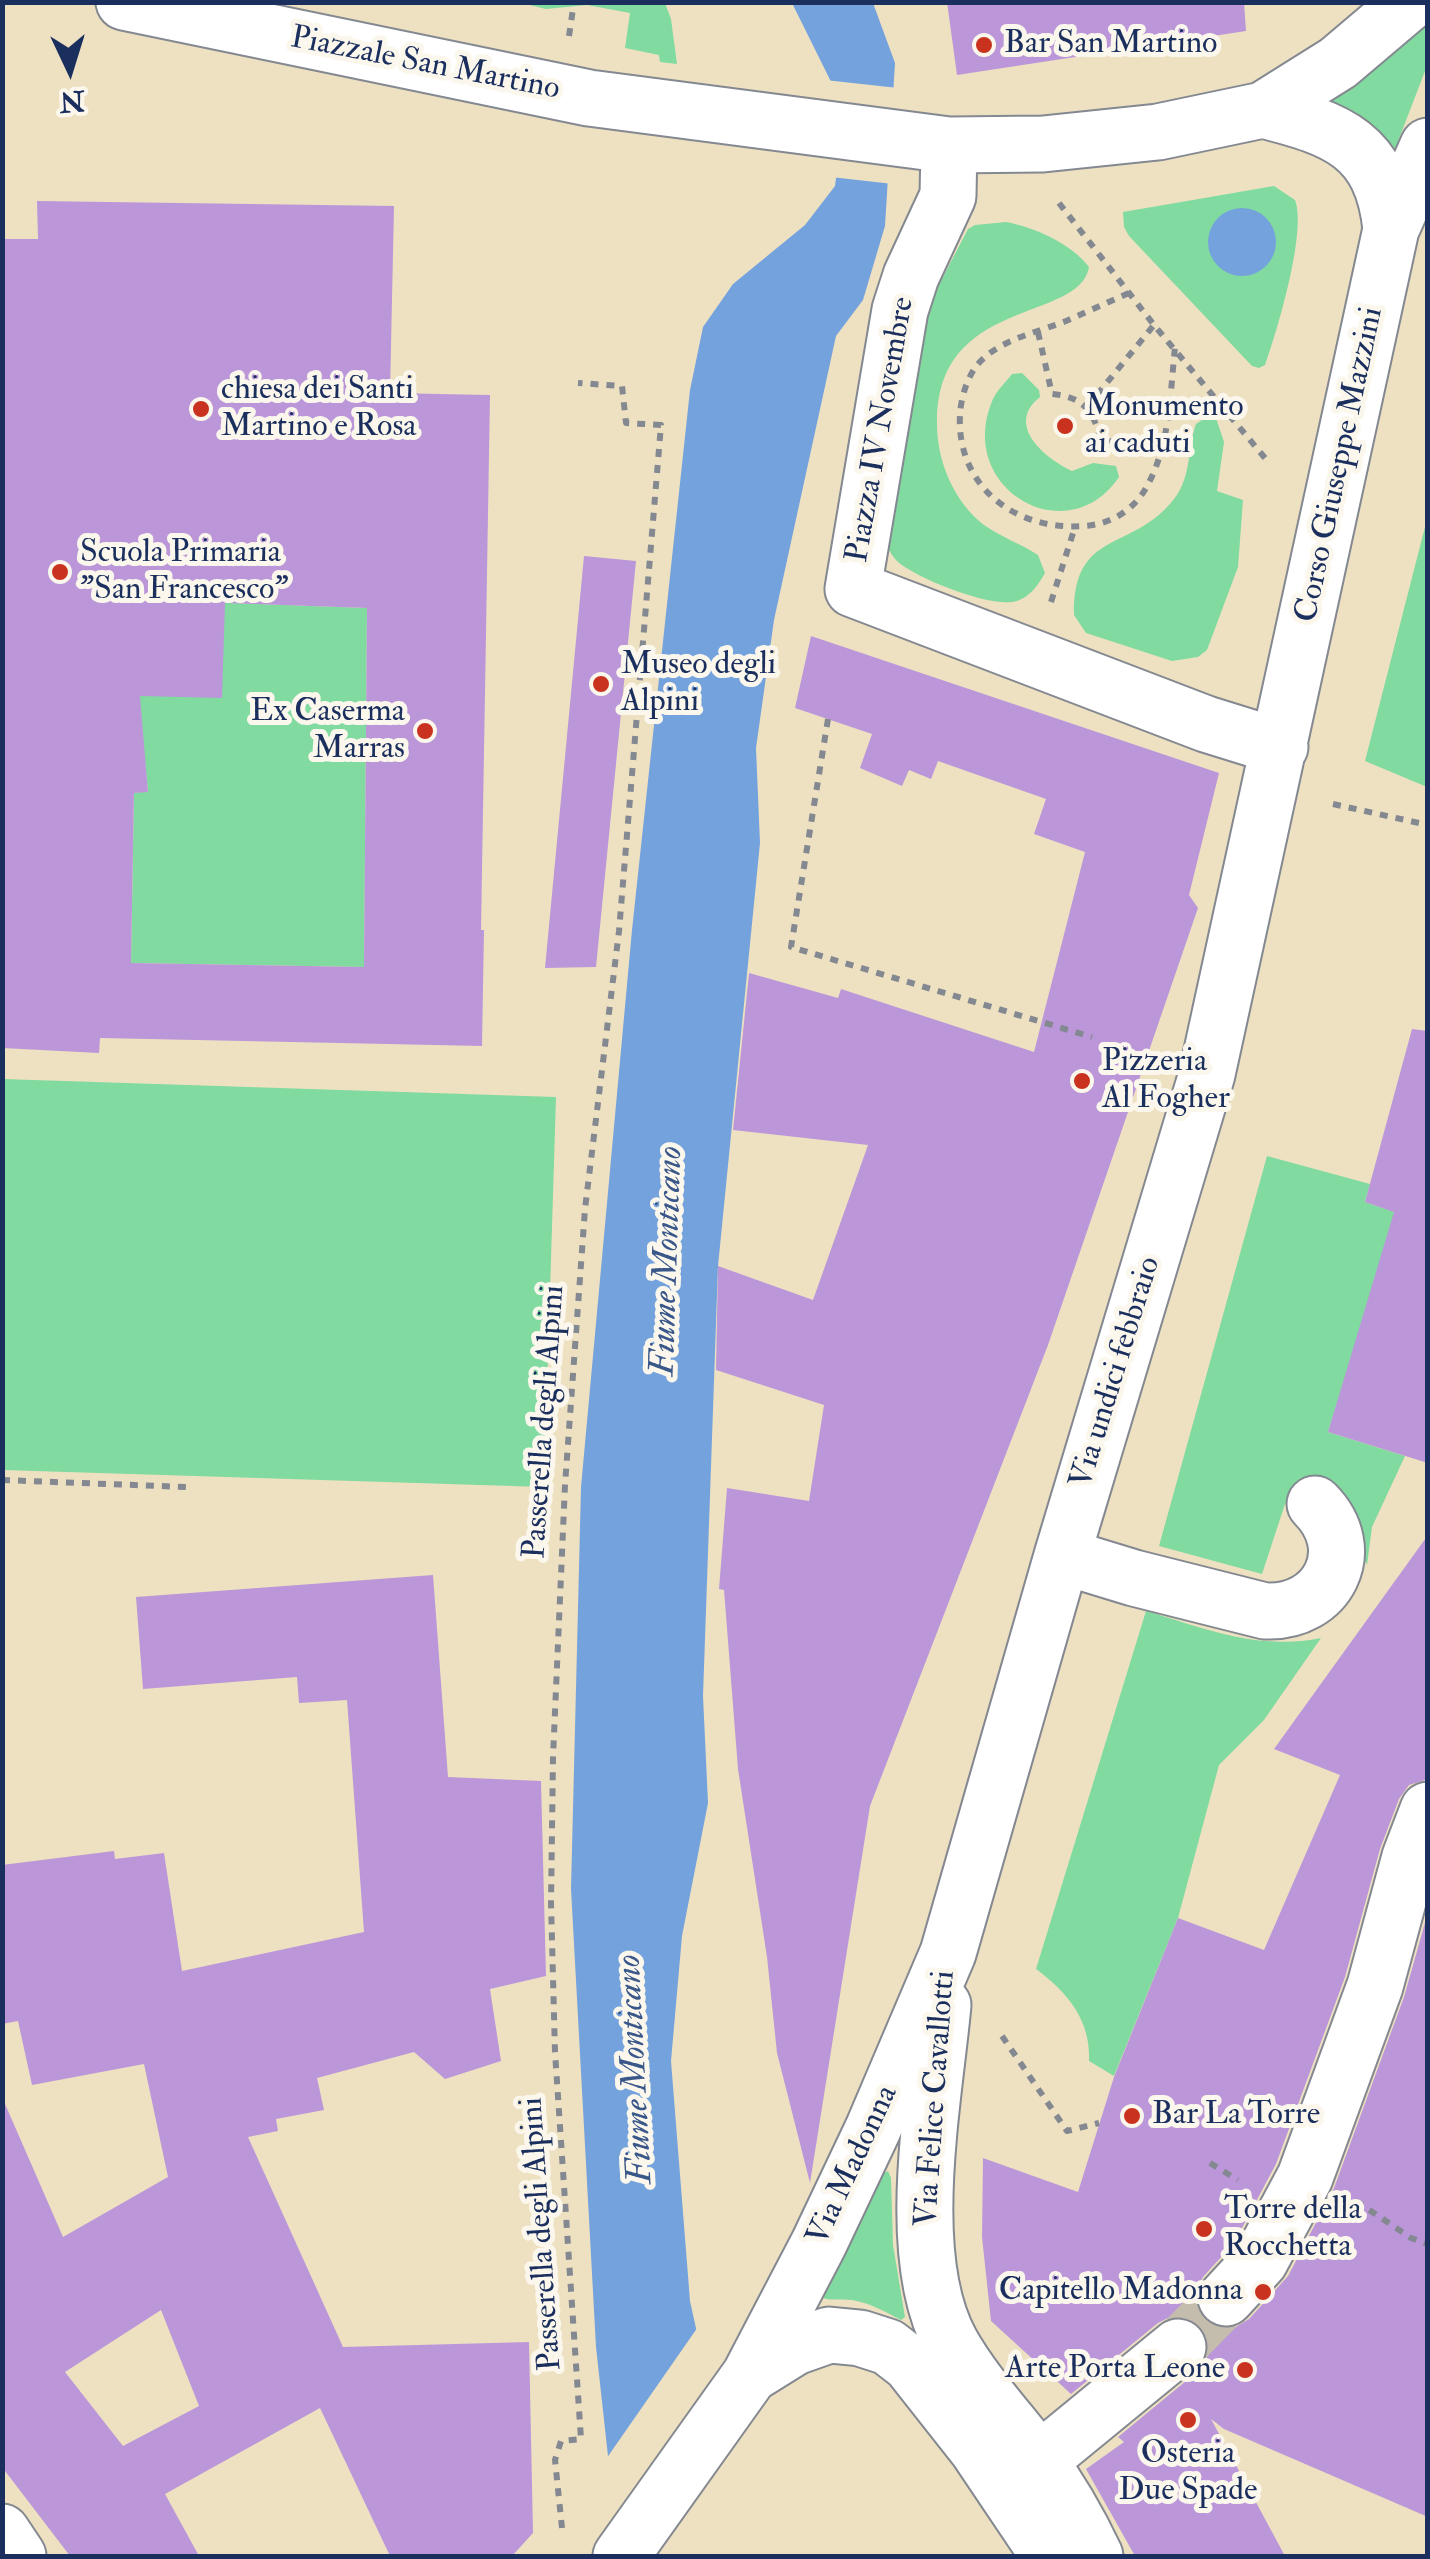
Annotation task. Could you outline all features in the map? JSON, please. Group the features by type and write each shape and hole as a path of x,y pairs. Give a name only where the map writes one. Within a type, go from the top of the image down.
{"street":[{"name":"Piazzale San Martino","path":"124,2 497,81 669,110 929,144"},
{"path":"929,144 1043,144 1158,132 1263,110 1338,63 1410,2"},
{"path":"1263,110 1335,132 1358,151 1374,169 1384,190 1391,229"},
{"name":"Piazza IV Novembre","path":"929,144 948,196 911,276 900,310 853,590 1206,724 1275,768"},
{"name":"Corso Giuseppe Mazzini","path":"1275,768 1391,229 1428,146"},
{"name":"Via undici febbraio","path":"948,1952 1207,1074 1275,768"},
{"path":"1062,1556 1134,1578 1282,1612 1312,1600 1331,1578 1337,1547 1334,1531 1315,1504"},
{"path":"1226,2298 1260,2261 1305,2176 1376,1986 1410,1857 1428,1810"},
{"name":"Via Madonna","path":"621,2556 750,2375 820,2243 948,1952"},
{"name":"Via Felice Cavallotti","path":"948,1952 926,2192 932,2300 951,2343 1039,2461 1095,2556"},
{"name":"Via Madonna","path":"750,2375 795,2346 844,2336 888,2347 910,2364 976,2450 1049,2556"},
{"path":"1039,2461 1178,2347"},
{"path":"2,2532 18,2556"}],"path":[{"path":"568,47 574,2"},
{"path":"1060,203 1154,325 1265,458"},
{"path":"1129,293 996,348 976,366 961,406 962,445 974,476 997,502 1025,520 1058,528 1103,522 1132,508 1162,449 1175,347"},
{"path":"1087,408 1154,325"},
{"path":"1038,332 1052,394 1072,396 1087,408 1101,440 1162,449"},
{"name":"Passerella degli Alpini","path":"562,2528 555,2460 561,2441 582,2438 555,2052 550,1903 565,1484 585,1209 619,931 661,425 626,423 622,386 578,383"},
{"path":"1033,658 1075,527"},
{"path":"828,719 791,947 1092,1037"},
{"path":"1333,804 1428,825"},
{"path":"2,1480 186,1487"},
{"path":"1002,2036 1067,2131 1099,2123"},
{"path":"1305,2176 1368,2206 1411,2238 1428,2244"}],"green space":[{"path":"521,3 665,3 677,64 660,62 659,55 625,48 630,13 587,5 546,9"},
{"path":"1427,7 1427,66 1395,149 1362,125 1299,102"},
{"path":"1274,186 1295,200 1297,234 1276,330 1265,365 1259,368 1252,366 1129,236 1123,212"},
{"path":"1006,222 1052,238 1089,267 1080,285 1061,297 982,333 959,353 943,383 937,424 949,480 973,516 1038,555 1045,573 1026,596 1006,602 956,591 908,569 892,556 883,534 932,298 968,229"},
{"path":"1022,373 1039,390 1040,397 1026,419 1027,430 1041,450 1072,471 1093,463 1116,466 1119,477 1097,499 1072,510 1046,510 1022,500 1002,483 989,460 985,431 993,399 1012,374"},
{"path":"1208,416 1216,418 1224,442 1217,491 1243,500 1238,567 1207,650 1198,657 1172,661 1086,633 1074,615 1076,587 1083,568 1094,554 1141,528 1174,499 1184,481 1196,424"},
{"path":"1427,519 1427,787 1365,761"},
{"path":"175,601 367,608 364,967 131,963 134,793 148,791 130,616"},
{"path":"3,1079 556,1097 544,1487 3,1470"},
{"path":"1267,1156 1370,1184 1365,1202 1398,1213 1328,1432 1405,1456 1372,1527 1367,1565 1356,1541 1299,1492 1285,1504 1262,1574 1159,1546"},
{"path":"1146,1611 1254,1640 1321,1638 1264,1720 1219,1765 1178,1918 1114,2076 1089,2061 1086,2033 1075,2008 1036,1969"},
{"path":"888,2171 893,2245 905,2317 901,2320 865,2303 818,2296 882,2174"}],"water":[{"name":"Fiume Monticano","path":"792,3 873,3 895,63 885,226 863,300 836,336 774,620 756,748 760,843 718,1266 703,1696 708,1803 682,1936 671,2061 690,2301 740,2529 619,2556 596,2347 571,1889 581,1487 632,930 690,390 703,327 733,284 805,225 835,186 845,110"},
{"path":"1242,208 1266,218 1276,242 1266,266 1242,276 1218,266 1208,242 1218,218"}],"pier":[{"path":"825,80 898,88 893,184 831,177 840,111"},
{"path":"700,2324 749,2556 614,2556 604,2462"}],"building":[{"path":"947,2 1244,2 1246,31 957,75"},
{"path":"37,201 394,206 390,393 490,395 482,1046 100,1038 99,1053 2,1048 2,239 38,239","holes":["225,603 367,608 364,967 131,963 134,793 148,792 140,696 222,698"]},
{"path":"584,556 636,561 596,967 545,968"},
{"path":"811,636 1219,773 1189,895 1198,908 1048,1345 870,1806 810,2183 777,2053 767,1957 738,1769 724,1590 719,1589 727,1488 809,1501 824,1405 716,1370 718,1266 813,1300 868,1145 733,1130 749,973 838,998 841,989 1034,1052 1085,852 1034,834 1046,799 938,761 931,779 909,770 902,786 860,768 872,734 795,708"},
{"path":"1412,1029 1428,1031 1428,1463 1328,1432 1394,1212 1365,1202"},
{"path":"1428,1535 1428,1779 1409,1785 1399,1799 1380,1849 1345,1977 1276,2164 1234,2243 1203,2277 1195,2292 1197,2308 1206,2322 1218,2328 1234,2328 1249,2319 1288,2276 1334,2188 1404,1997 1428,1912 1428,2517 1224,2429 1211,2419 1285,2556 1135,2556 1086,2469 1124,2442 1118,2437 1198,2371 1207,2357 1209,2341 1190,2318 1172,2316 1158,2323 1071,2394 991,2321 982,2237 983,2158 1078,2192 1114,2077 1178,1918 1264,1950 1340,1775 1274,1749"},
{"path":"433,1575 448,1777 541,1781 546,1976 490,1989 501,2061 445,2079 414,2052 317,2078 324,2110 276,2119 278,2131 248,2137 343,2347 529,2342 533,2533 512,2556 390,2556 320,2408 165,2494 199,2556 70,2556 2,2467 2,2097 63,2237 168,2177 144,2064 32,2085 18,2021 2,2024 2,1865 114,1851 115,1859 164,1853 182,1971 364,1932 347,1700 299,1703 297,1677 143,1689 136,1597","holes":["161,2310 199,2406 123,2446 65,2372"]}],"tunnel":[{"path":"1178,2347 1226,2298"}],"place":[{"name":"Bar San Martino","path":"984,45"},
{"name":"chiesa dei Santi Martino e Rosa","path":"201,409"},
{"name":"Monumento ai caduti","path":"1065,426"},
{"name":"Scuola Primaria \"San Francesco\"","path":"60,572"},
{"name":"Museo degli Alpini","path":"601,684"},
{"name":"Ex Caserma Marras","path":"425,731"},
{"name":"Pizzeria Al Fogher","path":"1082,1081"},
{"name":"Bar La Torre","path":"1132,2116"},
{"name":"Torre della Rocchetta","path":"1204,2229"},
{"name":"Capitello Madonna","path":"1263,2292"},
{"name":"Arte Porta Leone","path":"1245,2370"},
{"name":"Osteria Due Spade","path":"1188,2420"}]}
